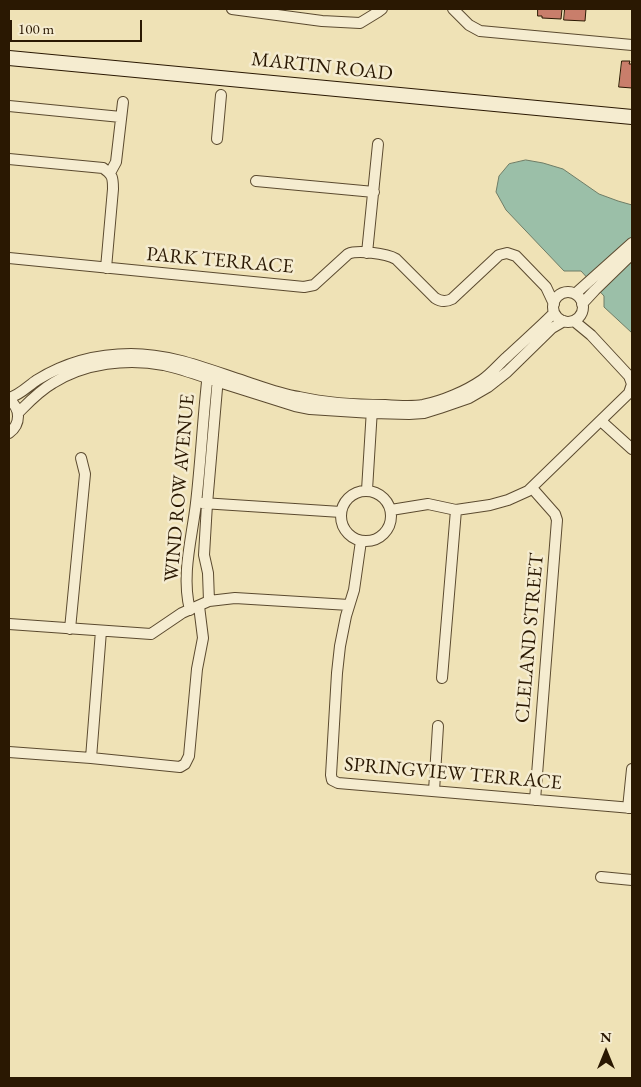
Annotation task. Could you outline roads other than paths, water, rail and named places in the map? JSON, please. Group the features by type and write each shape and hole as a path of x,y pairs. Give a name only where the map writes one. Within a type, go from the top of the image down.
{"street":[{"path":"232,9 322,21 360,23 382,9"},
{"path":"453,9 468,25 480,31 632,45"},
{"name":"MARTIN ROAD","path":"9,58 632,117"},
{"path":"217,138 221,95"},
{"path":"110,173 116,162 123,102"},
{"path":"9,106 121,117"},
{"path":"367,253 378,144"},
{"path":"9,159 103,168 110,173 113,180 113,189 106,268"},
{"path":"256,182 374,192"},
{"path":"18,413 34,397 53,383 75,372 104,364 128,362 164,365 300,398 409,414 424,413 469,398 488,387 508,372 552,328 573,319 583,307 582,304 590,287 632,242"},
{"name":"PARK TERRACE","path":"9,258 304,287 314,285 348,254 355,252 367,253 390,256 396,259 435,298 444,302 452,299 499,255 508,252 516,256 546,287"},
{"path":"372,409 423,405 457,394 483,380 554,308 558,296 566,293 575,294 590,287 632,254"},
{"path":"546,287 562,294"},
{"path":"391,510 428,504 456,510 490,505 508,500 528,491 629,393 632,384 629,376 591,335 573,319 560,320 546,287"},
{"path":"575,294 582,304"},
{"path":"9,433 16,425 18,413 16,407 9,399 36,380 61,367 86,359 131,354 159,356 178,359 213,376"},
{"name":"WIND ROW AVENUE","path":"9,752 180,767 185,764 189,756 197,669 203,638 194,608 188,603 187,575 213,376"},
{"name":"WIND ROW AVENUE","path":"209,601 208,573 204,556 213,376"},
{"path":"367,490 372,409"},
{"path":"601,421 632,449"},
{"path":"70,629 85,474 81,458"},
{"name":"CLELAND STREET","path":"532,488 555,514 557,520 535,800"},
{"path":"367,490 383,496 388,502 392,518 389,527 378,538 370,541 361,541 354,538 343,527 341,512 343,505 352,494 367,490"},
{"path":"196,503 341,512"},
{"path":"442,678 456,510"},
{"name":"SPRINGVIEW TERRACE","path":"361,541 354,590 343,630 337,674 330,775 332,780 338,783 630,808"},
{"path":"9,624 151,634 182,612 209,601 235,598 349,605"},
{"path":"91,758 101,631"},
{"path":"434,791 438,726"},
{"path":"630,808 632,768"},
{"path":"600,877 632,880"}]}
